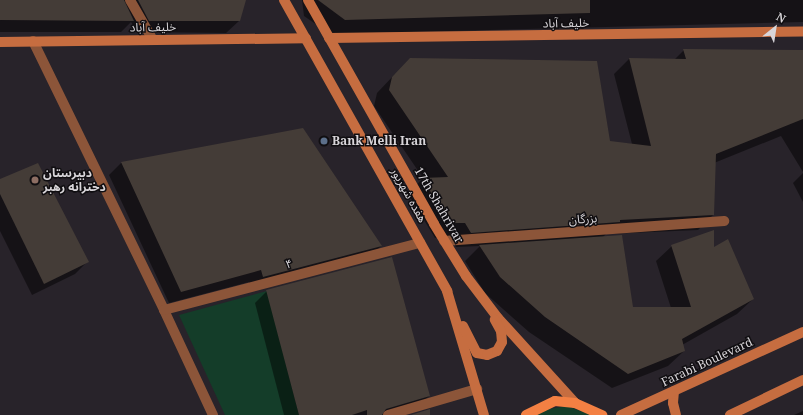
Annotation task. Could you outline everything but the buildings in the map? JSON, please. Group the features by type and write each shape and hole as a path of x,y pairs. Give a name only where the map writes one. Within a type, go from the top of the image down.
{"main road":[{"name":"هفده شهریور","path":"284,0 447,291 484,415"},
{"name":"17th Shahrivar","path":"308,0 444,242 486,302 575,403"},
{"name":"خلیف آباد","path":"329,38 803,31"},
{"name":"خلیف آباد","path":"0,42 306,38"},
{"path":"447,291 472,346 477,353 487,355 497,351 502,342 501,331 486,302"},
{"name":"Farabi Boulevard","path":"621,415 803,332"},
{"path":"730,415 803,380"},
{"path":"674,391 676,415"},
{"path":"526,415 555,401 575,403 602,415"}],"street":[{"path":"130,0 152,40"},
{"path":"33,41 164,310 213,415"},
{"name":"بزرگان","path":"444,242 724,222"},
{"name":"۴","path":"164,310 420,243"},
{"path":"388,415 477,389"}],"green space":[{"path":"267,291 299,415 225,415 179,315"},
{"path":"567,406 592,415 536,415 549,409"}],"place":[{"name":"Bank Melli Iran","path":"324,141"},
{"name":"دبیرستان دخترانه رهبر","path":"35,180"}]}
